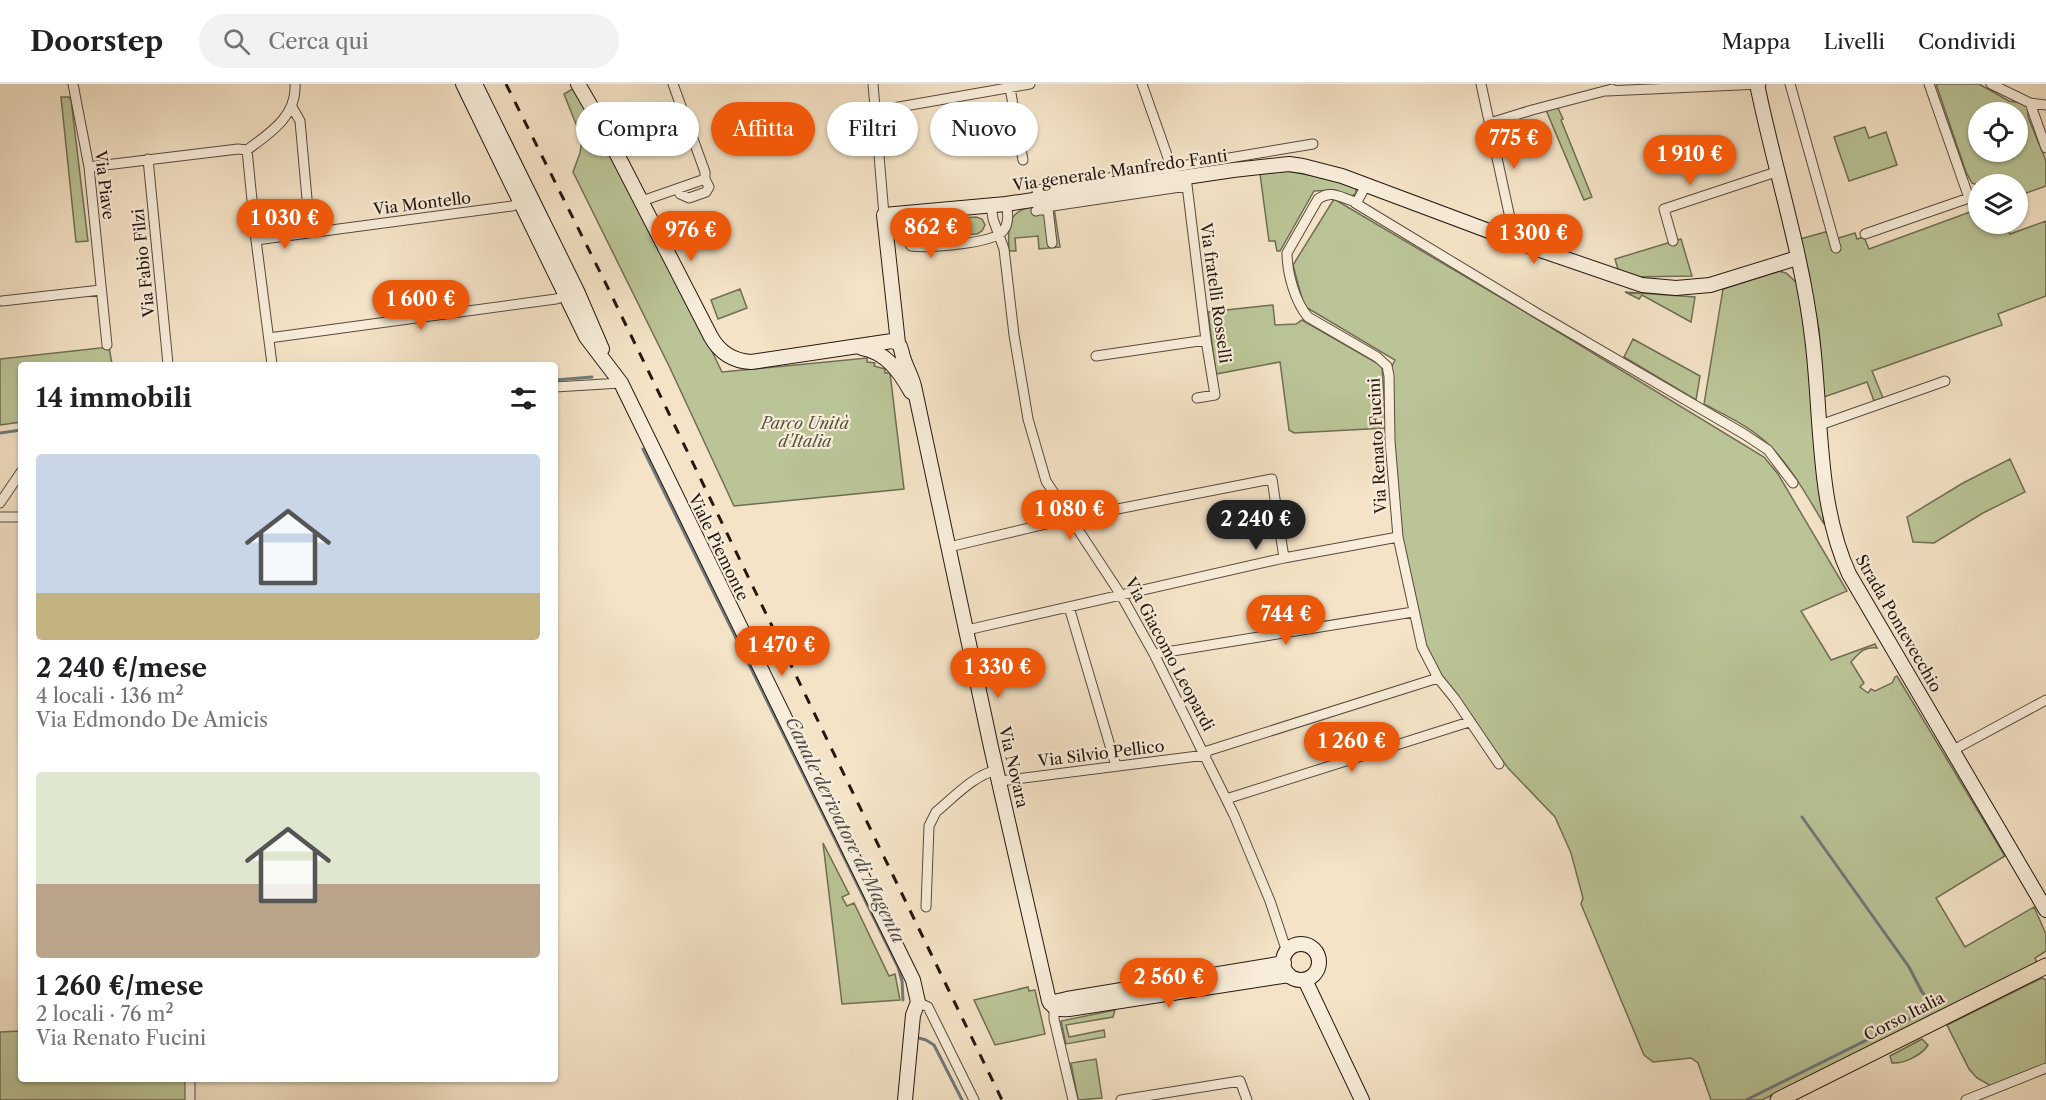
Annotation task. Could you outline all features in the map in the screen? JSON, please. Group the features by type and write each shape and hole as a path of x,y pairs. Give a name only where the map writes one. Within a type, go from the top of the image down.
{"main road":[{"name":"Corso Italia","path":"1778,1100 2046,966"}],"street":[{"name":"Via Piave","path":"73,84 88,167 107,345"},
{"path":"88,167 238,149 247,150 282,122 292,107 296,94 295,84"},
{"name":"Viale Piemonte","path":"463,84 526,200"},
{"name":"Viale Piemonte","path":"475,84 526,200 610,367 621,382 913,980 918,1002"},
{"path":"578,84 642,201 711,337 717,347 732,358 751,362 854,347 871,350 892,347 879,156"},
{"path":"642,201 678,189 680,194 689,198 706,192 708,184 705,172 673,84"},
{"path":"873,84 875,102"},
{"path":"918,102 987,88 1010,88 1030,84"},
{"name":"Via fratelli Rosselli","path":"1142,84 1180,177 1215,395 1197,398"},
{"path":"1481,84 1515,241"},
{"path":"1490,123 1630,84"},
{"path":"1607,91 1759,84"},
{"name":"Strada Pontevecchio","path":"1759,84 1812,336 1831,524 1847,570 2045,907"},
{"path":"1790,84 1836,248"},
{"path":"1866,234 1969,198 1929,84"},
{"path":"1991,84 2030,103 2046,105"},
{"path":"1010,88 1023,160"},
{"path":"2030,103 2046,148"},
{"path":"292,107 300,121 310,232"},
{"path":"1180,177 1313,144"},
{"path":"247,150 272,362"},
{"name":"Via Fabio Filzi","path":"148,159 168,362"},
{"name":"Via generale Manfredo Fanti","path":"884,215 1006,204 1038,207 1142,183 1289,164 1366,184 1622,280 1655,287 1690,288 1722,283 1797,258"},
{"path":"1673,242 1664,209 1776,172"},
{"path":"1366,184 1360,199 1355,203 1535,312 1744,434 1768,450 1793,483"},
{"name":"Via Renato Fucini","path":"1355,203 1333,193 1320,197 1288,249 1287,258 1293,285 1302,310 1308,317 1377,357 1387,366 1390,441 1398,537 1422,647 1438,678 1499,764"},
{"name":"Via Montello","path":"256,240 512,206 526,200"},
{"path":"906,213 908,241 911,246 982,241 999,235 1005,230 1006,204"},
{"name":"Via Giacomo Leopardi","path":"991,206 993,219 1004,249 1014,335 1028,419 1046,482 1121,595 1205,753 1253,857 1287,963"},
{"path":"1038,207 1048,209 1052,243"},
{"path":"2,301 101,290"},
{"path":"269,338 572,294"},
{"path":"1096,356 1206,340"},
{"name":"Via Novara","path":"892,347 900,374 918,405 1039,961 1052,1005 1072,1100"},
{"path":"1820,425 1945,381"},
{"path":"558,387 621,382"},
{"path":"0,503 18,476"},
{"path":"949,547 1071,518 1272,479 1284,558"},
{"path":"0,518 18,517"},
{"path":"967,630 1284,558 1398,537"},
{"path":"1069,607 1116,766"},
{"path":"1154,654 1413,612"},
{"name":"Via Silvio Pellico","path":"926,907 929,826 932,819 936,812 989,771 999,775 1116,766 1205,753 1438,678"},
{"path":"1954,752 2046,700"},
{"path":"1227,799 1469,722"},
{"path":"1301,944 1311,947 1317,954 1319,963 1316,972 1305,980 1296,979 1287,963 1291,948 1301,944"},
{"path":"1052,1005 1067,999 1178,986 1287,963"},
{"path":"1305,980 1362,1100"},
{"path":"905,1100 913,1015 918,1002 928,1007 974,1100"},
{"path":"1966,1100 2046,1068"},
{"path":"1121,1100 1240,1081 1247,1100"},
{"path":"190,1082 190,1100"}],"green space":[{"path":"1936,84 1979,84 2009,101 2015,102 1968,102 1968,162 2028,162 2028,117 2046,161 2046,186 2028,192 2028,174 1968,176"},
{"name":"Parco Unità d'Italia","path":"574,88 581,102 576,102 576,124 564,94"},
{"path":"61,97 69,97 71,100 88,241 76,242"},
{"path":"1558,108 1592,197 1584,200 1546,110"},
{"path":"1865,127 1869,138 1886,132 1897,165 1849,181 1834,137"},
{"name":"Parco Unità d'Italia","path":"579,156 610,156 686,298 722,372 867,358 867,362 875,363 874,366 885,369 885,373 890,373 904,489 734,506 670,368 573,172"},
{"path":"1287,171 1330,179 1356,188 1356,193 1351,197 1335,190 1314,191 1280,251 1277,251 1275,241 1269,241 1260,174"},
{"path":"1334,199 1764,457 1778,474 1847,591 1801,611 1831,660 1875,644 1877,648 1865,649 1851,662 1864,683 1860,687 1868,693 1871,689 1875,691 1892,683 1897,676 2005,856 1936,898 1965,947 2034,907 2046,934 2046,951 2035,958 2037,963 1762,1100 1711,1100 1698,1063 1691,1058 1653,1062 1644,1055 1581,904 1583,898 1571,853 1555,817 1508,768 1444,681 1424,641 1402,541 1392,432 1391,368 1395,360 1304,306 1293,265"},
{"path":"1032,207 1033,210 1054,208 1060,247 1039,249 1038,236 1015,238 1016,251 1009,251 1010,222 1017,212"},
{"path":"1968,213 1968,234 2028,234 2028,228 2046,221 2046,296 1998,314 2002,325 1872,371 1883,398 1874,401 1867,382 1824,397 1819,330 1800,239 1829,231 1832,240 1855,233 1857,239 1864,237 1869,249"},
{"path":"976,217 982,219 985,225 977,234 925,237 919,235 916,230 923,221"},
{"path":"1681,239 1692,276 1630,277 1618,269 1615,259"},
{"path":"1778,271 1786,273 1797,283 1806,339 1824,524 1791,471 1767,443 1745,426 1704,404 1723,289"},
{"path":"740,289 747,308 718,319 711,300"},
{"path":"1625,292 1695,297 1691,322 1642,295 1639,299"},
{"path":"1273,305 1275,325 1296,324 1302,320 1382,366 1386,428 1294,433 1289,430 1280,362 1216,374 1208,312"},
{"path":"1633,339 1700,376 1696,400 1624,357"},
{"path":"109,347 112,362 18,362 18,422 0,425 0,359"},
{"path":"2010,459 2025,492 1983,513 1934,543 1913,542 1907,517 1963,483"},
{"path":"823,843 849,894 842,897 847,906 854,903 889,976 895,974 900,1000 842,1004"},
{"path":"2042,978 2046,980 2046,1064 1991,1086 1977,1078 1969,1069 1947,1025"},
{"path":"1028,987 1029,991 1035,990 1045,1034 995,1045 974,1000"},
{"path":"1115,1010 1113,1017 1066,1025 1069,1037 1104,1030 1105,1037 1066,1044 1061,1021"},
{"path":"18,1031 18,1082 186,1082 186,1100 0,1100 0,1032"},
{"path":"1922,1039 1928,1045 1922,1052 1907,1060 1892,1063 1890,1056"},
{"path":"1096,1059 1102,1098 1078,1100 1071,1063"}],"waterway":[{"name":"Canale derivatore di Magenta","path":"558,380 592,377"},
{"name":"Canale derivatore di Magenta","path":"0,433 18,430"},
{"name":"Canale derivatore di Magenta","path":"643,449 898,967 902,981 903,1000"},
{"path":"1802,817 1909,967 1922,992 1934,1005"},
{"path":"1746,1100 1921,1013"},
{"name":"Canale derivatore di Magenta","path":"915,1037 934,1045 962,1100"}],"railway":[{"path":"506,84 607,286 1002,1100"}]}
